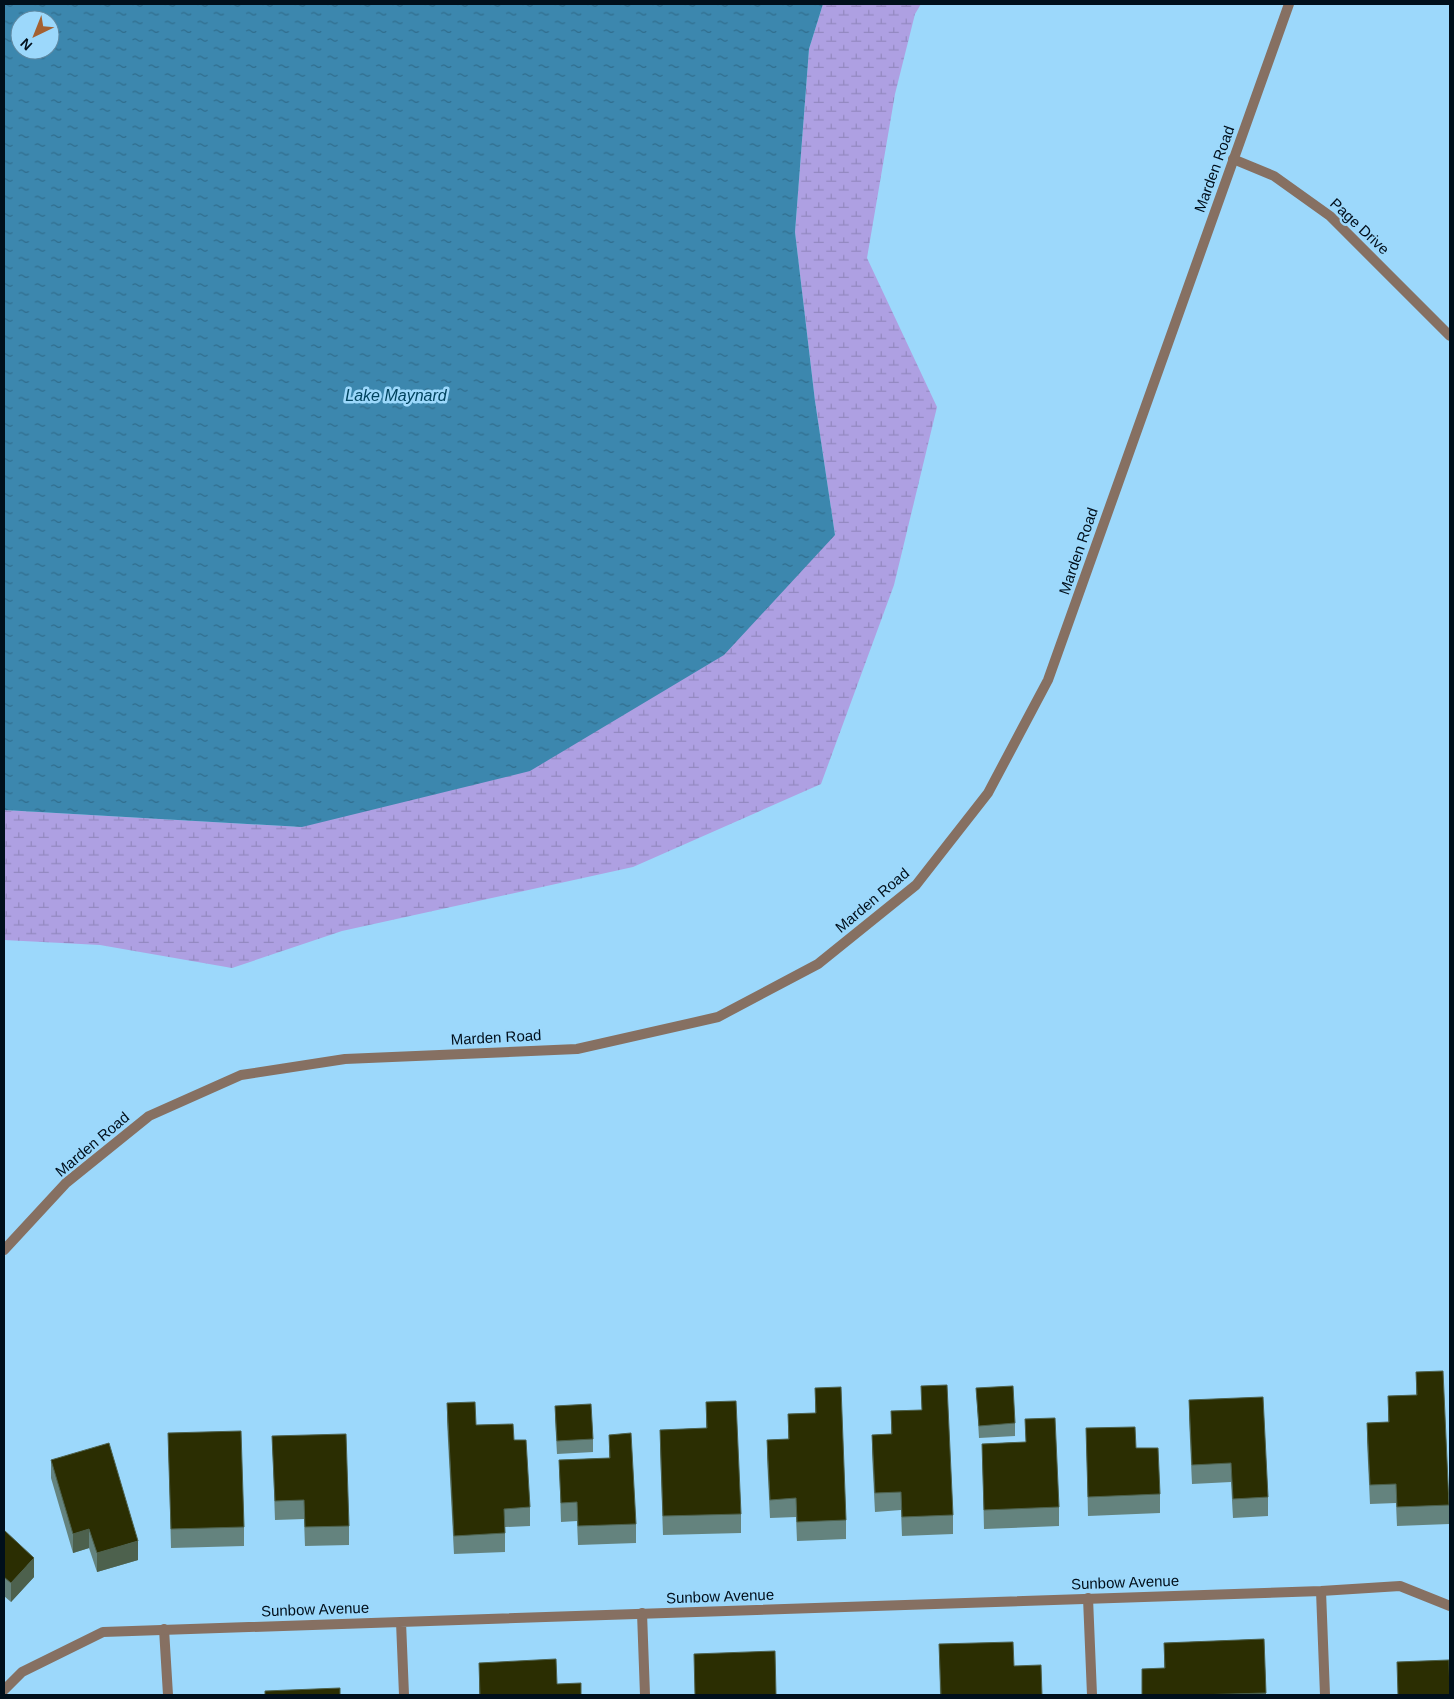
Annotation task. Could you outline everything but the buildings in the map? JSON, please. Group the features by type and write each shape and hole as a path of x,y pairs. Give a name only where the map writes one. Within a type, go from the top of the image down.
{"street":[{"name":"Marden Road","path":"4,1250 66,1183 149,1116 241,1076 345,1059 577,1049 718,1016 818,964 916,885 988,793 1048,680 1290,4"},
{"name":"Page Drive","path":"1233,160 1274,176 1330,216 1450,336"},
{"name":"Sunbow Avenue","path":"4,1690 22,1672 103,1632 1321,1591 1400,1586 1450,1606"},
{"path":"1321,1591 1325,1695"},
{"path":"1088,1598 1092,1695"},
{"path":"642,1613 646,1695"},
{"path":"401,1622 404,1695"},
{"path":"164,1629 168,1695"}],"green space":[{"path":"823,4 921,4 915,14 895,94 867,258 937,407 894,585 821,784 633,867 342,931 232,968 100,945 4,940 4,810 302,827 835,535 815,401 795,232 809,49"}],"water":[{"name":"Lake Maynard","path":"4,4 823,4 809,49 795,232 815,401 835,535 724,655 530,771 302,827 4,810"}]}
